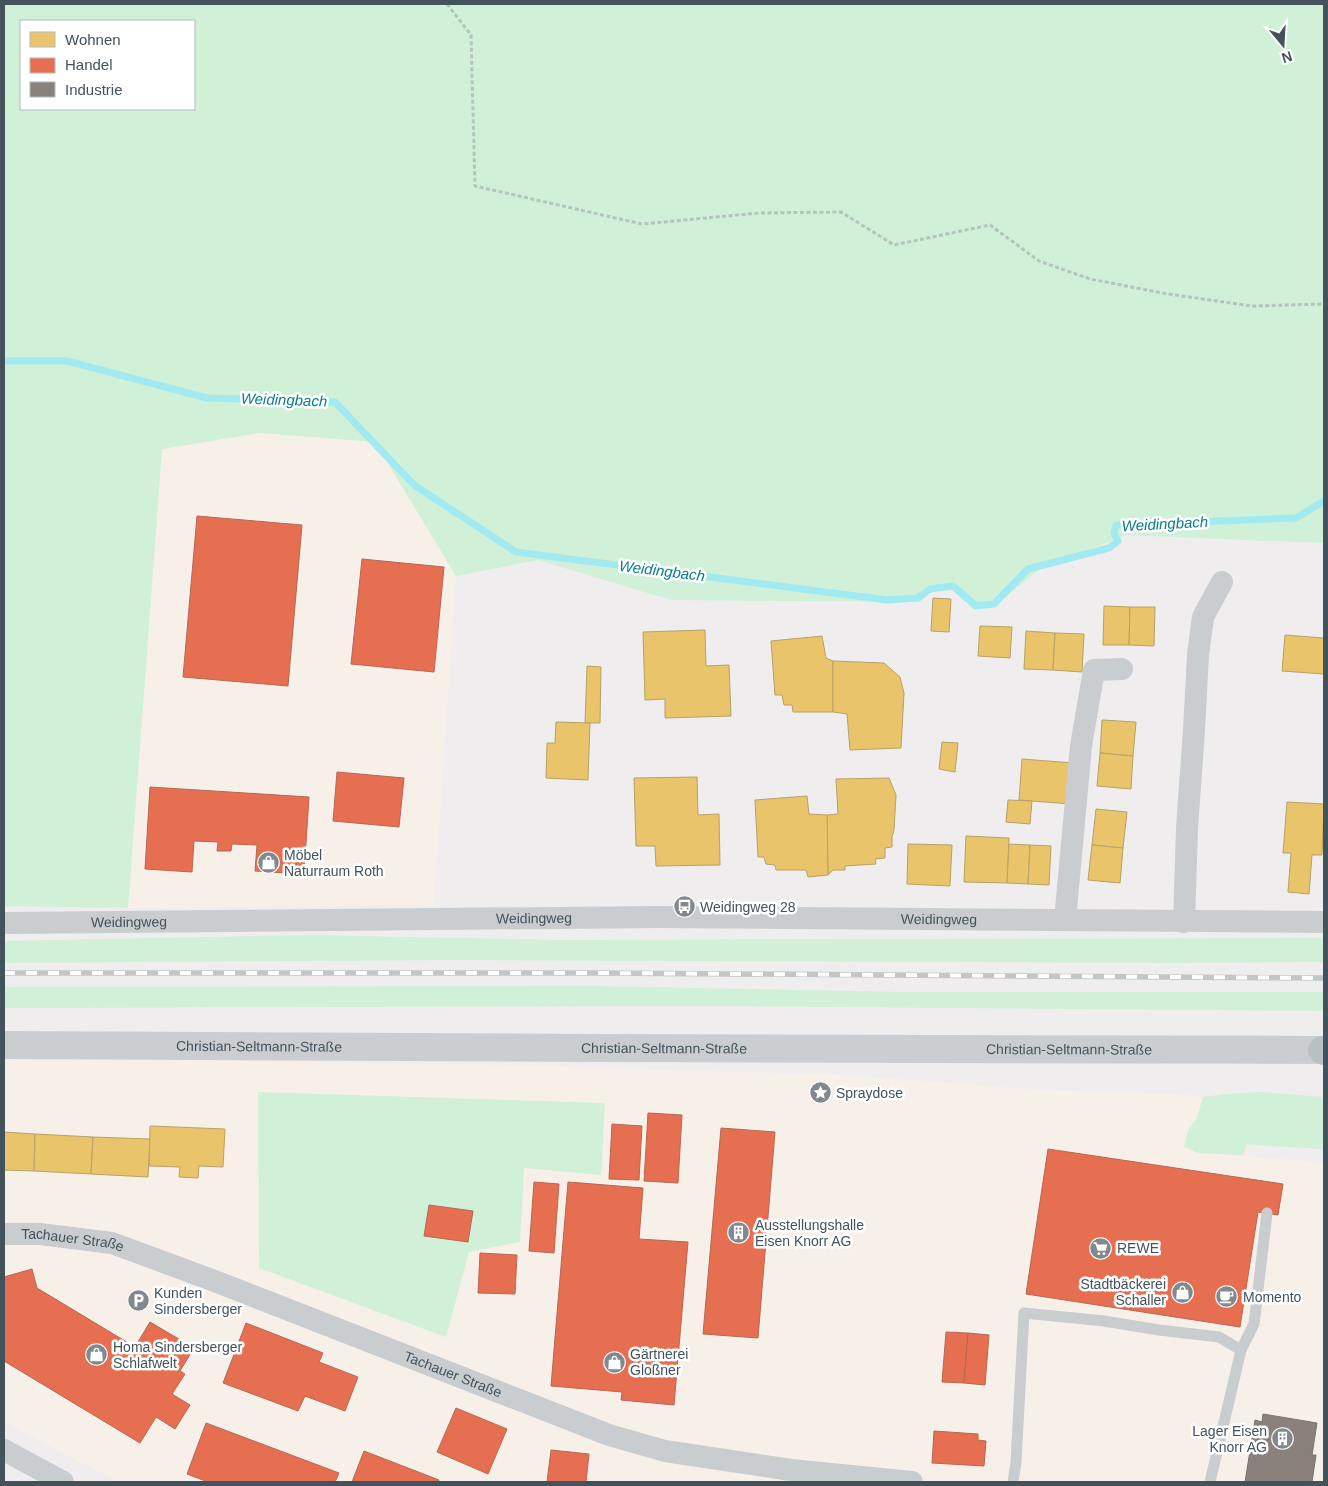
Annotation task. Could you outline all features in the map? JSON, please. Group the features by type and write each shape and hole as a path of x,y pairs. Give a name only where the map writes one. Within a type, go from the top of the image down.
{"main road":[{"name":"Christian-Seltmann-Straße","path":"4,1045 1324,1050"}],"street":[{"path":"1184,922 1187,828 1198,655 1203,617 1222,582"},
{"path":"1065,920 1081,746 1094,670 1122,669"},
{"name":"Weidingweg","path":"4,923 641,917 1324,922"},
{"name":"Tachauer Straße","path":"4,1234 40,1234 112,1243 609,1435 665,1451 791,1470 912,1482"},
{"path":"4,1450 63,1482"}],"lane":[{"path":"1210,1482 1241,1350 1254,1324 1267,1213"},
{"path":"1013,1482 1016,1462 1024,1314 1104,1321 1219,1337 1241,1350"}],"path":[{"path":"447,4 471,35 475,186 642,224 759,213 841,212 894,245 990,225 1039,261 1090,279 1168,294 1252,306 1324,304"}],"shaded area":[{"path":"259,433 376,442 456,576 434,905 128,908 162,449"},
{"path":"65,1059 508,1065 847,1075 1042,1090 1181,1094 1203,1097 1197,1118 1188,1130 1198,1153 1297,1160 1324,1164 1324,1482 118,1482 4,1422 4,1061"}],"green space":[{"path":"4,4 1324,4 1324,543 1126,535 1038,570 994,607 974,609 951,588 932,591 920,602 671,600 538,560 456,576 375,442 259,433 162,449 128,908 4,906"},
{"path":"310,935 555,940 1324,938 1324,962 457,960 4,963 4,941"},
{"path":"586,986 905,992 1324,992 1324,1011 716,1006 4,1008 4,987"},
{"path":"258,1092 605,1103 601,1175 524,1168 520,1242 469,1252 446,1337 259,1268"},
{"path":"1261,1092 1324,1097 1324,1149 1247,1144 1243,1155 1198,1153 1184,1147 1188,1130 1197,1118 1203,1097"}],"building: Wohnen":[{"path":"933,598 951,599 949,632 931,631"},
{"path":"1104,606 1130,607 1129,645 1103,645"},
{"path":"1130,607 1155,607 1154,646 1129,645"},
{"path":"980,626 1012,627 1010,658 978,656"},
{"path":"705,630 706,666 729,665 731,716 665,718 665,699 645,700 643,632"},
{"path":"1026,631 1055,633 1053,670 1024,669"},
{"path":"1055,633 1084,634 1082,672 1053,670"},
{"path":"1285,635 1324,638 1324,674 1282,671"},
{"path":"822,636 826,658 833,661 833,712 793,712 792,705 784,705 782,695 775,695 771,641"},
{"path":"833,661 884,663 900,677 904,693 901,748 850,750 847,714 833,712"},
{"path":"587,666 601,667 600,723 585,723"},
{"path":"1102,720 1136,722 1133,756 1100,753"},
{"path":"556,722 590,723 588,780 546,778 547,743 555,743"},
{"path":"942,742 958,743 955,772 939,769"},
{"path":"1100,753 1133,756 1131,789 1097,786"},
{"path":"1022,759 1074,763 1071,804 1019,800"},
{"path":"697,777 698,815 719,814 720,865 656,866 655,846 636,846 634,778"},
{"path":"889,778 896,795 892,847 885,848 885,858 875,859 876,864 845,866 845,870 833,870 828,875 827,815 838,814 836,779"},
{"path":"807,796 809,814 827,815 828,875 808,877 806,870 776,870 775,865 766,864 764,857 758,857 755,800"},
{"path":"1008,800 1032,801 1030,824 1006,822"},
{"path":"1287,802 1324,804 1322,855 1312,855 1309,894 1288,892 1291,853 1283,853"},
{"path":"1096,809 1127,812 1123,848 1092,845"},
{"path":"966,836 1009,838 1007,883 964,882"},
{"path":"908,844 952,845 950,886 907,884"},
{"path":"1009,844 1030,845 1028,884 1007,883"},
{"path":"1030,845 1051,846 1049,885 1028,884"},
{"path":"1092,845 1123,848 1120,883 1088,880"},
{"path":"150,1126 225,1129 223,1167 199,1166 198,1178 179,1177 180,1167 149,1166"},
{"path":"4,1132 35,1134 34,1171 4,1170"},
{"path":"35,1134 93,1137 91,1174 34,1171"},
{"path":"93,1137 150,1139 148,1177 91,1174"}],"building: Handel":[{"path":"197,516 302,525 288,686 183,677"},
{"path":"362,559 444,567 434,672 351,664"},
{"path":"337,772 404,778 399,827 333,821"},
{"path":"150,787 309,797 304,874 255,871 257,845 232,844 231,851 217,851 218,842 194,841 192,872 145,869"},
{"path":"648,1113 682,1115 678,1183 644,1181"},
{"path":"612,1124 642,1126 639,1180 609,1179"},
{"name":"Ausstellungshalle Eisen Knorr AG","path":"721,1128 775,1132 758,1338 703,1334"},
{"path":"1048,1149 1283,1184 1278,1215 1258,1212 1240,1327 1026,1294"},
{"path":"534,1182 559,1184 554,1253 529,1251"},
{"path":"568,1182 643,1188 639,1239 688,1242 674,1405 621,1400 622,1392 551,1386"},
{"path":"429,1205 473,1211 468,1242 424,1236"},
{"path":"480,1253 517,1255 515,1294 478,1293"},
{"name":"Homa Sindersberger Schlafwelt","path":"32,1269 37,1288 135,1347 150,1322 194,1348 180,1371 185,1374 172,1394 190,1405 175,1429 156,1417 140,1443 4,1361 4,1277"},
{"path":"246,1323 323,1353 319,1362 358,1377 345,1411 305,1396 298,1411 223,1383"},
{"path":"946,1332 968,1333 964,1383 942,1382"},
{"path":"968,1333 989,1335 985,1385 964,1383"},
{"path":"456,1408 507,1429 488,1474 437,1452"},
{"path":"206,1423 339,1473 335,1482 208,1482 187,1474"},
{"path":"934,1431 978,1434 978,1440 986,1441 984,1466 932,1463"},
{"path":"551,1450 589,1454 586,1482 547,1482"},
{"path":"364,1451 439,1480 438,1482 352,1482"}],"building: Industrie":[{"name":"Lager Eisen Knorr AG","path":"1263,1414 1317,1423 1312,1455 1316,1455 1312,1482 1245,1482 1255,1420 1262,1422"}],"waterway":[{"name":"Weidingbach","path":"4,361 67,361 207,398 335,402 414,485 516,552 887,600 918,598 930,589 953,586 976,606 994,604 1028,569 1109,548 1118,541 1114,533 1116,525 1296,518 1324,501"}],"railway":[{"path":"4,973 599,973 1324,978"}],"place":[{"name":"Möbel Naturraum Roth","path":"268,863"},
{"name":"Weidingweg 28","path":"684,907"},
{"name":"Spraydose","path":"820,1093"},
{"name":"Ausstellungshalle Eisen Knorr AG","path":"739,1233"},
{"name":"REWE","path":"1101,1248"},
{"name":"Stadtbäckerei Schaller","path":"1182,1292"},
{"name":"Momento","path":"1227,1297"},
{"name":"Kunden Sindersberger","path":"138,1301"},
{"name":"Homa Sindersberger Schlafwelt","path":"97,1355"},
{"name":"Gärtnerei Gloßner","path":"614,1362"},
{"name":"Lager Eisen Knorr AG","path":"1283,1439"}]}
